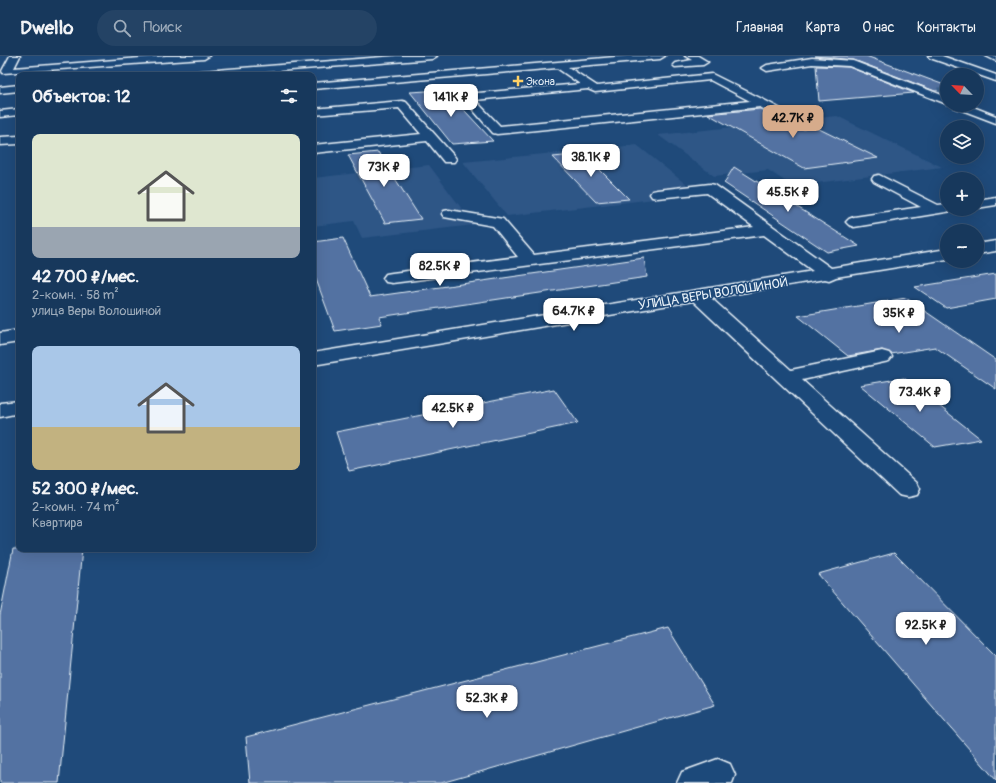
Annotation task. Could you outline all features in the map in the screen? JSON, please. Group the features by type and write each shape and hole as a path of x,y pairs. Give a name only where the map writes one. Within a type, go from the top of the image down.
{"street":[{"path":"14,56 7,71 74,61 204,56"},
{"path":"211,72 247,67 432,56"},
{"path":"316,86 660,56"},
{"path":"678,65 703,62 690,56"},
{"path":"933,56 996,78"},
{"path":"955,56 993,67"},
{"path":"990,56 996,58"},
{"path":"120,59 120,72"},
{"path":"767,68 812,61 850,63 933,93 940,97"},
{"path":"559,65 595,89 712,77 801,125"},
{"path":"484,79 569,72"},
{"path":"316,96 420,87 412,78"},
{"path":"590,86 467,97 497,130 762,103"},
{"path":"0,90 16,88"},
{"path":"316,112 402,104 449,159"},
{"path":"976,112 996,120"},
{"path":"1,119 16,113"},
{"path":"1,119 16,122"},
{"path":"316,149 430,137"},
{"path":"0,141 16,140"},
{"path":"879,179 940,208"},
{"path":"657,194 710,188 829,275"},
{"path":"984,203 996,201"},
{"path":"854,222 940,209"},
{"path":"449,214 498,222 530,261"},
{"path":"392,278 768,230"},
{"path":"984,248 996,246"},
{"name":"УЛИЦА ВЕРЫ ВОЛОШИНОЙ","path":"316,357 829,275 940,255"},
{"path":"698,296 908,489"},
{"path":"0,339 16,336"},
{"path":"787,377 882,357"},
{"path":"0,410 16,407"}],"shaded area":[{"path":"837,116 942,167 792,186 768,170 714,176 658,135"},
{"path":"637,145 698,194 507,216 463,162"},
{"path":"429,165 474,225 362,238 354,221 316,226 316,178"}],"building":[{"path":"815,56 866,56 940,83 940,91 935,91 854,60"},
{"path":"816,66 849,67 914,93 819,101"},
{"path":"443,90 493,141 452,144 410,92"},
{"path":"760,109 796,129 806,129 808,126 807,123 878,158 804,168 708,114"},
{"path":"378,152 421,219 385,223 348,155"},
{"path":"584,154 629,199 596,202 553,157"},
{"path":"734,167 859,246 827,252 724,183"},
{"path":"343,238 370,297 644,258 647,277 379,317 382,324 335,331 316,279 316,242"},
{"path":"996,274 996,299 946,308 915,287"},
{"path":"906,298 996,360 996,389 935,347 891,354 882,350 848,356 798,316"},
{"path":"904,378 981,439 935,447 860,385"},
{"path":"554,389 578,423 349,471 336,432"},
{"path":"13,549 16,549 16,552 82,552 59,783 0,783 0,615"},
{"path":"894,553 996,656 996,780 818,574"},
{"path":"668,628 715,705 441,783 250,783 246,737"}],"place":[{"name":"Экона","path":"518,81"}]}
